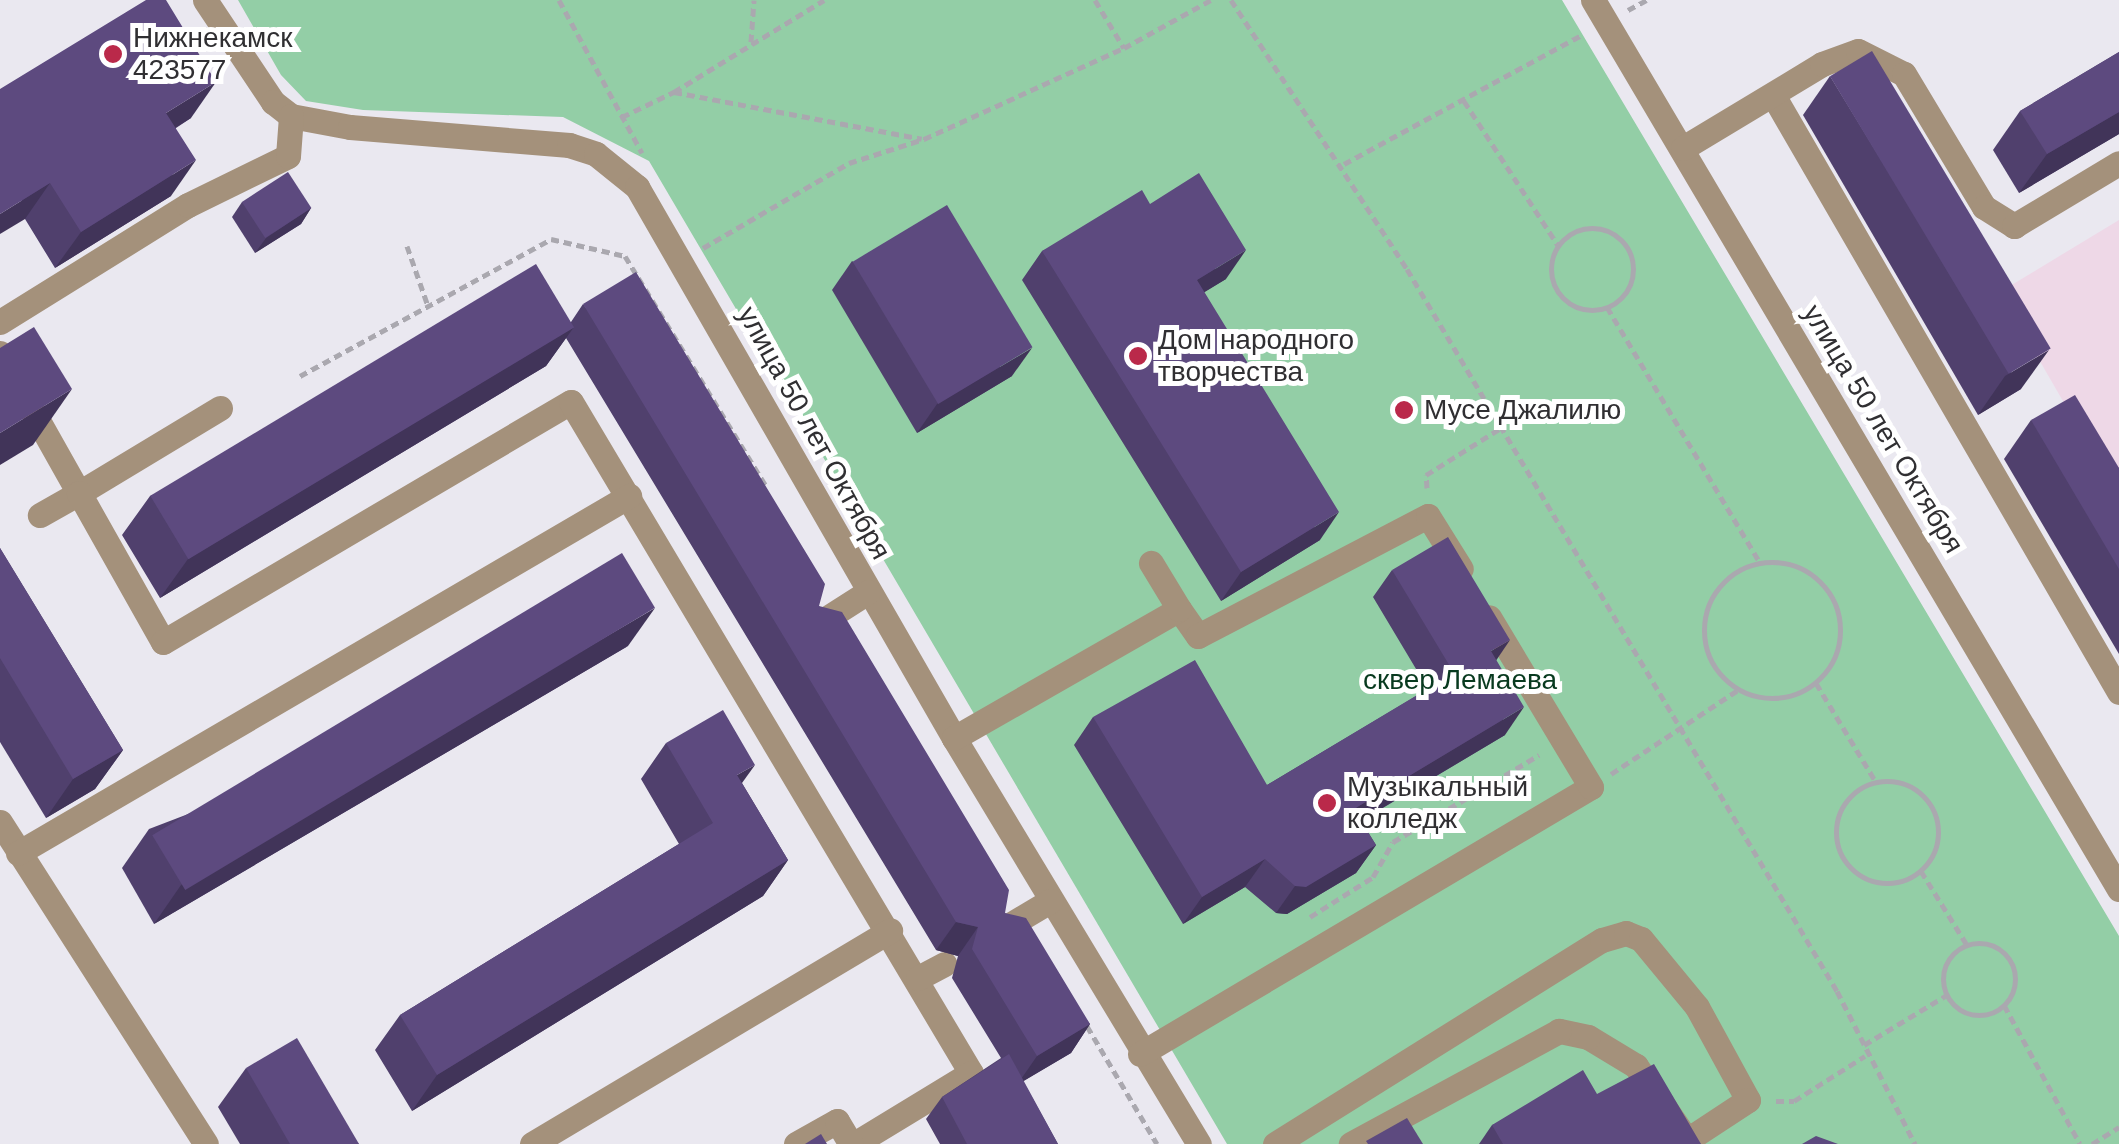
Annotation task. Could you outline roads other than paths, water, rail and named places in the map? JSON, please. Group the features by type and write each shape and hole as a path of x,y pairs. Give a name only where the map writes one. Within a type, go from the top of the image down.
{"street":[{"path":"0,322 188,205 288,156 290,116 273,102 205,0"},
{"name":"улица 50 лет Октября","path":"1599,10 2119,889"},
{"path":"1682,148 1858,50 1904,74 1984,206 2014,226 2119,164"},
{"path":"1773,95 2119,692"},
{"name":"улица 50 лет Октября","path":"290,116 350,128 525,138 596,154 637,186 868,592 1140,1054 1199,1144"},
{"path":"0,353 164,642 571,402 736,671 971,1073 888,1135 852,1144 837,1121 796,1144"},
{"path":"40,515 220,408"},
{"path":"18,852 629,496"},
{"path":"1140,1054 1591,786 1428,516 1198,636 1152,563"},
{"path":"814,627 868,592"},
{"path":"954,738 1178,609"},
{"path":"736,671 758,657"},
{"path":"0,822 206,1144"},
{"path":"998,932 1050,901"},
{"path":"532,1144 890,931"},
{"path":"1276,1144 1602,940 1626,934 1641,940 1697,1007 1748,1100 1687,1140 1636,1066 1588,1038 1559,1030 1351,1144"},
{"path":"918,978 944,964"},
{"path":"1420,1056 1442,1092"},
{"path":"1400,1116 1416,1144"}],"place":[{"name":"Нижнекамск 423577","path":"113,54"},
{"name":"Дом народного творчества","path":"1138,356"},
{"name":"Мусе Джалилю","path":"1404,410"},
{"name":"Музыкальный колледж","path":"1327,803"}],"park label":[{"name":"сквер Лемаева","path":"1460,680"}]}
